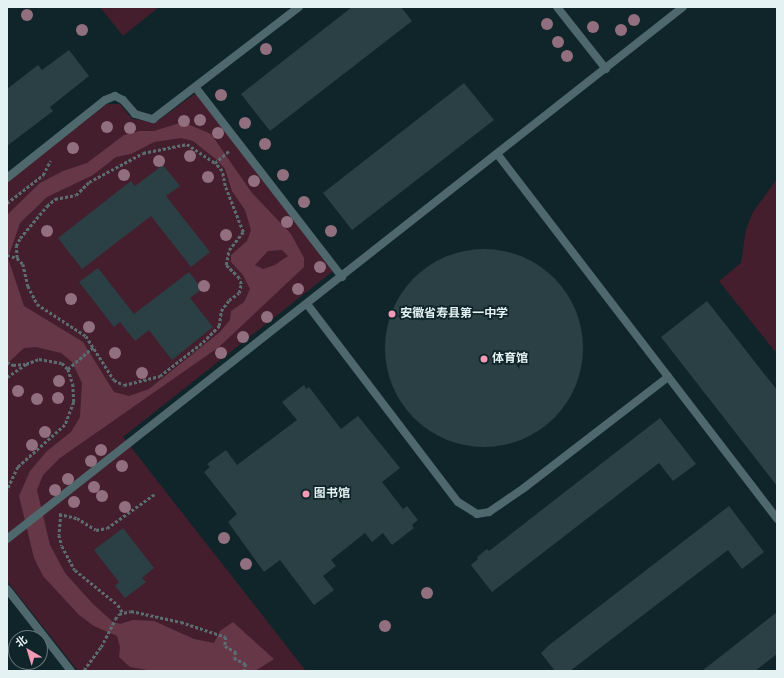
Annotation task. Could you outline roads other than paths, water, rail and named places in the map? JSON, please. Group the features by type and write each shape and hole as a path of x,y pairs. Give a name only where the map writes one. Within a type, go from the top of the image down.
{"lane":[{"path":"7,178 105,100 114,96 123,100 135,114 153,119 196,88 299,7"},
{"path":"557,7 606,69"},
{"path":"7,539 498,155 683,7"},
{"path":"196,88 342,277"},
{"path":"498,155 777,519"},
{"path":"307,304 458,502 477,514 490,512 524,488 668,377"},
{"path":"7,589 71,671"}],"place":[{"name":"安徽省寿县第一中学","path":"392,314"},
{"name":"体育馆","path":"484,359"},
{"name":"图书馆","path":"306,494"}]}
